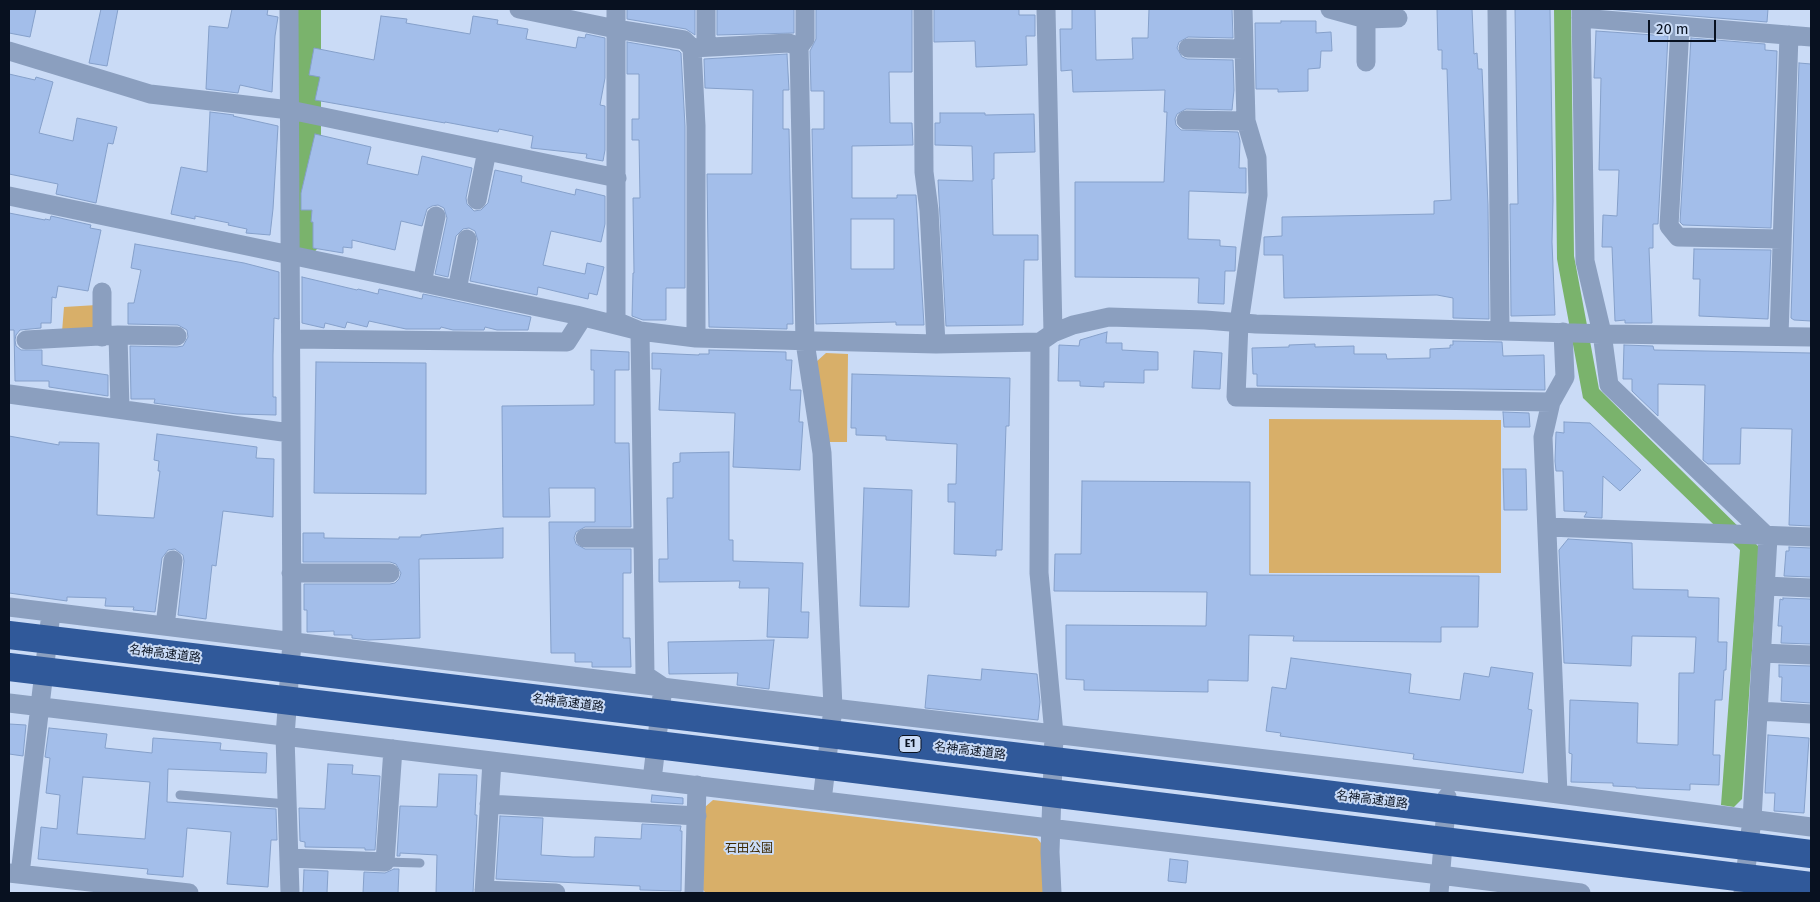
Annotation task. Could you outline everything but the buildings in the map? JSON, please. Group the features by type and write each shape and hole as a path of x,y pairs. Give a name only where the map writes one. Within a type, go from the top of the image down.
{"highway":[{"name":"名神高速道路","path":"9,635 1811,854"},
{"path":"9,668 717,752 1811,886"}],"street":[{"path":"289,9 297,111 290,255 292,642 285,736 290,893"},
{"path":"519,9 616,29 684,40 699,47 789,43 799,47"},
{"path":"616,9 616,321 640,331"},
{"path":"696,338 696,126 699,47 706,9"},
{"path":"805,9 805,39 799,47 805,342 822,453 833,708 822,801"},
{"path":"923,9 924,172 929,210 936,344"},
{"path":"1046,9 1047,338 1039,573 1054,734 1050,828 1052,893"},
{"path":"1243,9 1246,121 1258,158 1258,195 1239,322 1236,397 1552,402"},
{"path":"1330,9 1366,19 1398,18"},
{"path":"1498,9 1500,330"},
{"path":"1743,893 1752,820 1765,586 1761,536 1609,386 1596,333 1586,261 1581,14 1680,27 1811,36"},
{"path":"1366,19 1366,62"},
{"path":"1680,27 1670,226 1678,237 1782,239"},
{"path":"1778,336 1789,35"},
{"path":"1188,48 1243,49"},
{"path":"9,51 150,94 297,111 617,178"},
{"path":"1186,120 1246,121"},
{"path":"477,200 487,151"},
{"path":"9,196 457,290 640,331 696,338 936,344 1047,338 1073,325 1109,317 1596,333 1811,337"},
{"path":"422,283 436,216"},
{"path":"457,290 467,239"},
{"path":"102,292 120,409"},
{"path":"291,339 567,342 583,317"},
{"path":"640,331 645,675 663,687"},
{"path":"1558,794 1544,437 1552,402 1565,377 1566,332"},
{"path":"26,340 110,336 177,336"},
{"path":"9,394 290,433"},
{"path":"1548,527 1811,537"},
{"path":"585,538 643,538"},
{"path":"164,626 173,560"},
{"path":"291,573 390,573"},
{"path":"1765,586 1811,588"},
{"path":"9,607 833,708 1558,794 1811,827"},
{"path":"51,613 15,874 189,893"},
{"path":"1761,652 1811,655"},
{"path":"652,780 663,687"},
{"path":"9,703 1440,874 1581,893"},
{"path":"1758,711 1811,714"},
{"path":"289,858 385,862 394,749"},
{"path":"492,761 484,892 556,893"},
{"path":"1440,893 1440,874 1449,781"},
{"path":"694,893 697,786"},
{"path":"489,804 697,816"}],"lane":[{"path":"180,795 287,804"},
{"path":"385,862 420,863"}],"green space":[{"path":"97,305 98,325 92,331 62,332 64,307"},
{"path":"826,353 848,354 847,442 828,442 816,362"},
{"path":"1269,419 1501,420 1501,573 1269,573"},
{"name":"石田公園","path":"713,800 1037,838 1041,843 1045,893 706,893 703,890 705,807"}],"shaded area":[{"path":"1554,9 1571,9 1574,256 1599,389 1759,547 1742,799 1734,807 1721,805 1740,550 1583,398 1557,259"}],"waterway":[{"path":"301,9 301,237"}]}
